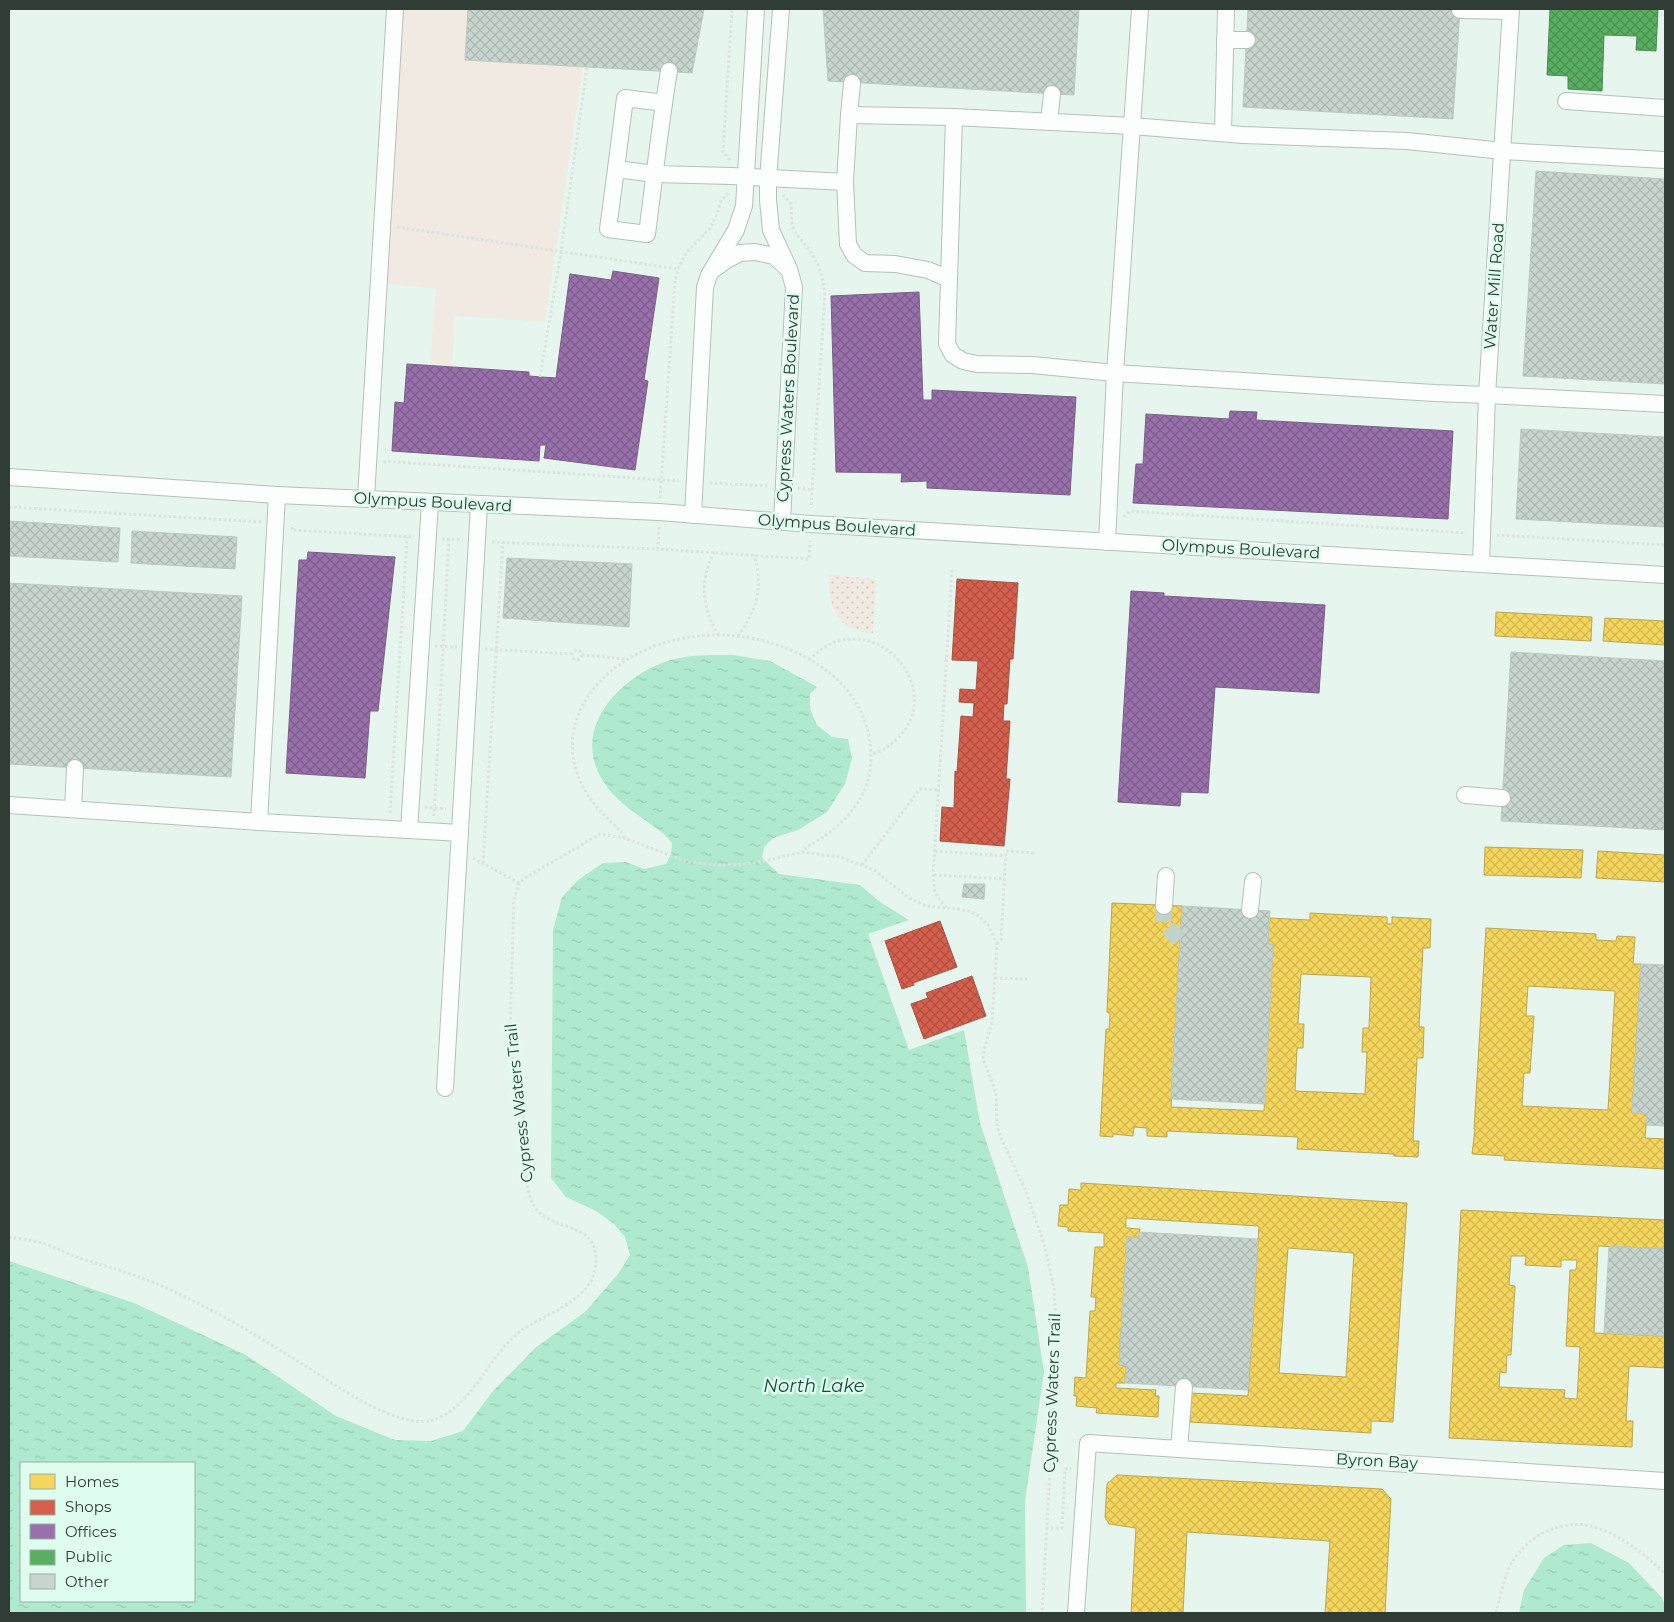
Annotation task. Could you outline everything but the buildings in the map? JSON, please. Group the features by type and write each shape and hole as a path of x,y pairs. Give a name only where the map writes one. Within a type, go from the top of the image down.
{"street":[{"path":"366,498 395,9"},
{"path":"693,515 705,287 709,275 736,230 744,206 744,177 756,9"},
{"name":"Cypress Waters Boulevard","path":"780,9 768,179 771,230 789,269 794,287 782,522"},
{"path":"1108,542 1115,373 1140,9"},
{"path":"1223,134 1226,9"},
{"path":"1460,10 1511,10"},
{"name":"Water Mill Road","path":"1481,564 1488,395 1511,10"},
{"path":"1225,40 1247,40"},
{"path":"664,103 625,98 608,229 647,234 669,71"},
{"path":"852,83 845,182 848,244 854,255 865,263 895,264 928,270 949,278"},
{"path":"1049,122 1052,94"},
{"path":"1566,102 1665,108"},
{"path":"849,115 954,116 1132,126 1223,134 1416,141 1503,151 1665,160"},
{"path":"954,116 947,344 953,355 963,362 1032,365 1115,373 1434,393 1665,404"},
{"path":"616,169 655,174 845,182"},
{"path":"709,275 725,260 740,253 755,252 774,256 789,269"},
{"name":"Olympus Boulevard","path":"9,477 277,495 693,515 782,522 1665,575"},
{"path":"260,822 277,495"},
{"path":"410,830 430,502"},
{"path":"445,1088 479,505"},
{"path":"73,809 75,768"},
{"path":"1465,795 1502,798"},
{"path":"9,805 260,822 460,832"},
{"path":"1164,906 1166,876"},
{"path":"1250,910 1253,881"},
{"path":"1178,1449 1184,1387"},
{"name":"Byron Bay","path":"1086,1470 1088,1443 1665,1481"},
{"path":"1076,1613 1086,1470"}],"path":[{"path":"732,9 723,152 732,163"},
{"path":"540,377 561,252 587,67"},
{"path":"660,497 673,296 678,269 686,253 711,227 721,201 730,191"},
{"path":"782,195 791,204 792,226 812,254 818,266 825,293 811,508"},
{"path":"381,224 678,269"},
{"path":"382,466 386,461 812,490"},
{"path":"9,507 292,524 292,530 714,552 809,559 810,541"},
{"path":"1121,520 1130,511 1665,545"},
{"path":"658,549 659,532"},
{"path":"389,829 407,537"},
{"path":"434,831 449,539"},
{"path":"483,863 503,542"},
{"path":"714,552 704,578 704,598 718,635"},
{"path":"738,636 752,614 757,598 759,583 754,555"},
{"path":"946,908 935,893 934,875 952,570"},
{"path":"624,838 621,832 601,813 584,790 578,776 573,750 573,734 581,708 590,694 612,670 628,659 658,644 718,635 738,636 787,648 832,674 856,703 868,729 871,754 870,769 865,789 845,818 833,830 802,852"},
{"path":"809,660 824,647 838,641 854,639 867,640 881,645 903,664 911,678 914,690 912,716 907,727 899,737 880,752 871,754"},
{"path":"582,655 628,659"},
{"path":"862,865 920,789 939,790"},
{"path":"390,806 486,812"},
{"path":"459,854 468,855 519,883 593,836 600,834 624,838 688,862 714,865 760,862 802,852 840,857 874,870 909,898 926,906 963,910 979,916 988,925 997,944"},
{"path":"935,851 1006,856 1006,851 1035,853"},
{"name":"Cypress Waters Trail","path":"1006,856 1001,940 997,944 992,1022 983,1059 996,1092 997,1125 1000,1136 1026,1191 1037,1221 1054,1288 1057,1342 1042,1613"},
{"path":"934,875 1005,879"},
{"name":"Cypress Waters Trail","path":"9,1237 43,1244 155,1283 258,1337 370,1405 418,1422 430,1421 445,1414 469,1393 520,1331 567,1305 582,1292 592,1279 596,1269 593,1246 588,1237 579,1230 550,1221 541,1215 533,1205 528,1191 522,1108 510,1031 514,898 519,883"},
{"path":"995,978 1027,979"},
{"path":"1046,1528 1062,1528 1065,1469 1086,1470"},
{"path":"1496,1613 1502,1589 1513,1560 1537,1536 1567,1525 1583,1524 1615,1536 1641,1553 1665,1574"}],"shaded area":[{"path":"402,9 468,9 465,60 583,67 545,322 455,316 452,367 430,365 436,289 386,284"},
{"path":"829,575 876,579 873,633 861,632 851,628 837,616 829,587"}],"water":[{"name":"North Lake","path":"706,655 733,655 770,661 817,687 810,694 810,709 817,725 832,737 848,739 852,758 845,784 827,812 798,830 773,838 764,847 762,858 779,874 860,885 880,902 909,920 868,934 909,1050 964,1030 980,1123 1028,1267 1044,1372 1025,1501 1026,1613 9,1613 9,1261 134,1303 246,1355 336,1416 395,1440 431,1441 463,1431 493,1391 535,1348 585,1312 618,1274 630,1255 625,1237 614,1224 596,1211 566,1197 551,1178 553,930 562,897 578,880 603,863 626,862 644,869 666,864 671,854 672,843 665,835 616,797 603,781 594,762 592,744 595,726 603,710 615,695 645,671 670,660"},
{"path":"1591,1543 1629,1563 1662,1598 1665,1605 1665,1613 1519,1613 1524,1590 1544,1558 1564,1545"}],"tunnel":[{"path":"1164,906 1163,922 1180,941"}]}
